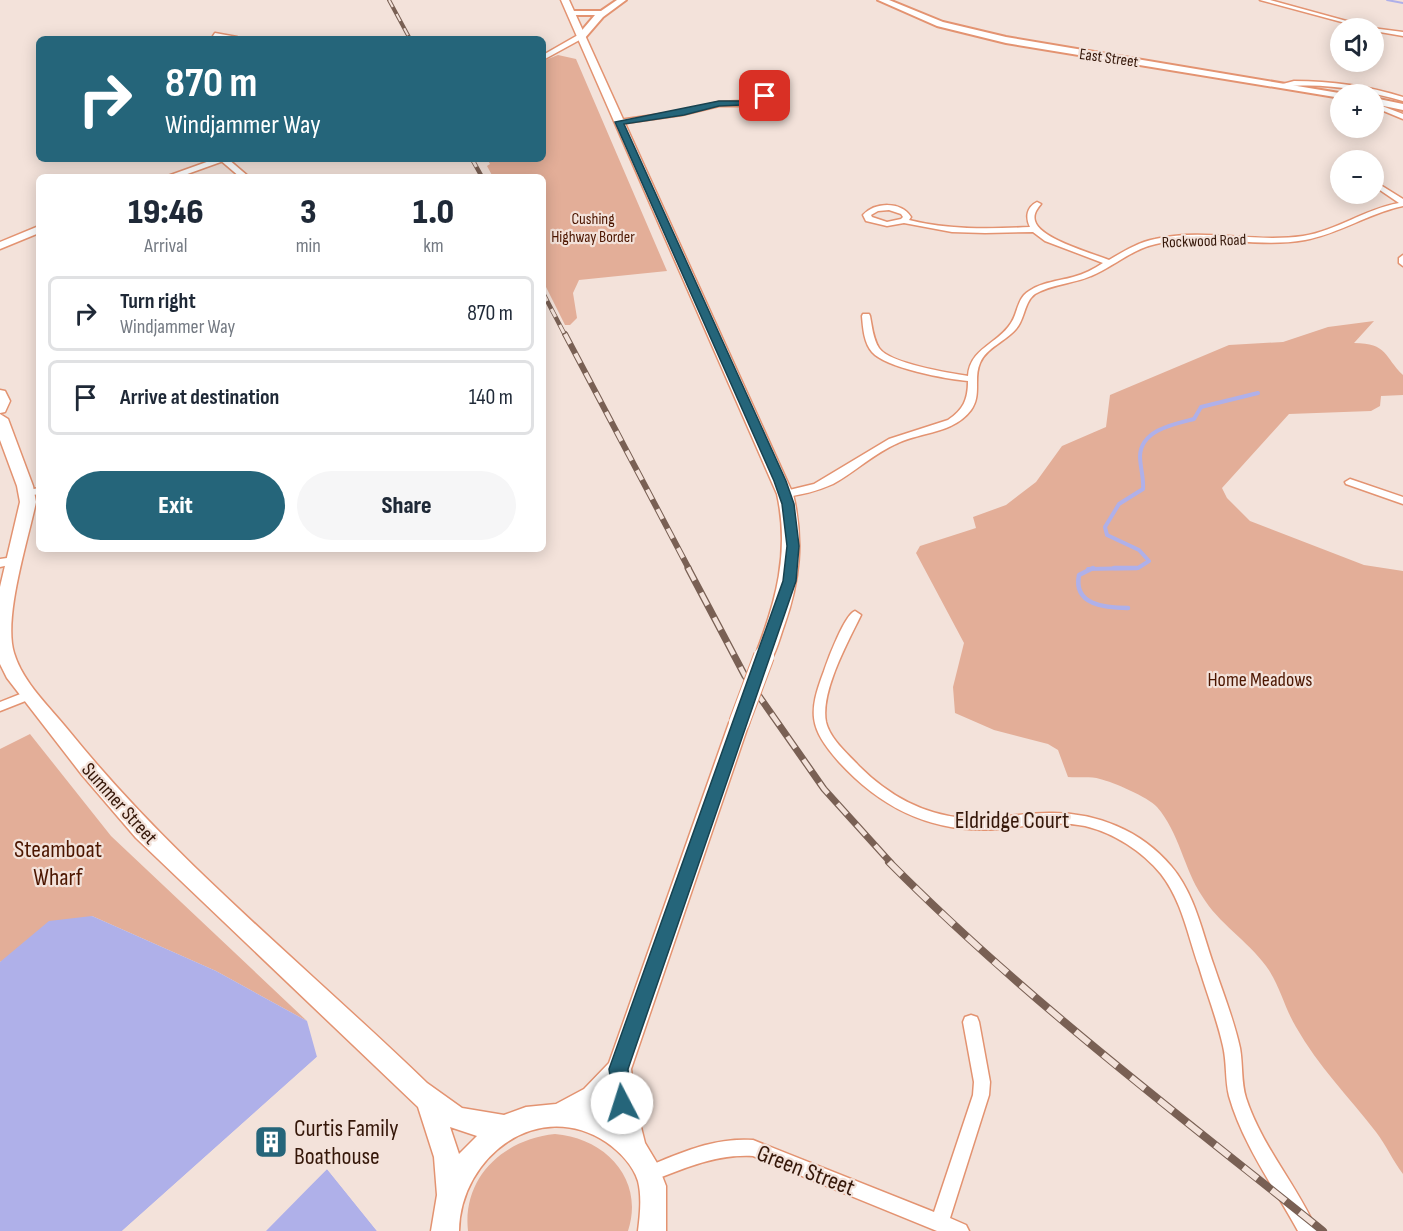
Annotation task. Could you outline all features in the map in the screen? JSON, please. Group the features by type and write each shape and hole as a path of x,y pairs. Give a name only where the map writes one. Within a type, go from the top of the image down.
{"main road":[{"path":"447,1196 465,1166 505,1128 532,1118 562,1114 593,1097 619,1069 739,723 785,599 791,569 792,530 785,494 565,0"},
{"path":"581,37 602,13 622,0"},
{"name":"East Street","path":"882,0 940,24 999,39 1330,93"},
{"path":"570,13 602,13"},
{"path":"1384,104 1403,107"},
{"path":"0,394 3,401 0,409"},
{"name":"Summer Street","path":"0,419 33,492 27,514 7,562 3,640 8,662 28,695 114,800 158,846 393,1066 430,1105 474,1124 505,1128"},
{"path":"619,1069 623,1110 632,1145 649,1174 654,1194 652,1231"},
{"name":"Summer Street","path":"430,1105 447,1157 449,1173 444,1231"},
{"path":"562,1114 597,1124 632,1145"}],"street":[{"path":"1263,0 1331,18"},
{"path":"1384,31 1403,34"},
{"path":"215,35 220,36"},
{"path":"546,57 581,37"},
{"path":"558,51 574,51 589,55"},
{"path":"1282,85 1297,83 1347,88 1403,99"},
{"path":"619,122 719,104 742,103"},
{"path":"1384,108 1403,117"},
{"path":"178,174 212,162"},
{"path":"221,162 240,174"},
{"path":"1384,190 1402,204"},
{"path":"1034,229 1030,216 1037,204"},
{"name":"Rockwood Road","path":"785,494 822,487 892,441 940,427 955,420 971,402 975,361 1012,329 1028,296 1038,290 1084,276 1140,246 1172,238 1222,236 1285,240 1309,238 1379,209 1402,204"},
{"path":"904,221 955,230 1034,229 1048,239 1110,263"},
{"path":"0,246 36,230"},
{"path":"1403,258 1403,263"},
{"path":"866,316 873,346 883,356 949,376 972,379"},
{"path":"1350,482 1403,501"},
{"name":"Eldridge Court","path":"855,615 825,690 819,719 827,735 844,758 880,794 910,811 950,821 997,824 1065,818 1104,825 1139,846 1167,871 1185,903 1228,1033 1234,1059 1235,1086 1242,1111 1308,1231"},
{"path":"0,707 28,695"},
{"path":"939,1223 981,1095 981,1076 971,1022"},
{"name":"Green Street","path":"649,1174 709,1151 736,1146 753,1148 960,1231"}],"green space":[{"name":"Cushing Highway Border","path":"558,55 576,59 667,271 579,280 573,293 577,318 570,325 565,325 546,287 546,174 491,174 487,166 490,164 489,162 546,162 546,60"},
{"name":"Home Meadows","path":"1374,321 1354,343 1373,345 1384,352 1403,375 1403,395 1381,396 1380,406 1371,411 1289,414 1222,488 1227,498 1250,521 1364,565 1403,571 1403,1174 1376,1132 1305,1041 1266,966 1216,915 1202,896 1171,828 1157,807 1138,795 1106,781 1068,777 1058,750 1048,744 994,730 955,713 953,687 964,643 916,553 920,546 976,528 973,517 1006,505 1036,482 1062,446 1106,427 1110,395 1229,345 1283,342 1328,327"},
{"name":"Steamboat Wharf","path":"30,734 111,836 307,1021 216,971 92,916 0,962 0,749"},
{"path":"555,1134 573,1137 590,1144 617,1164 626,1179 631,1194 632,1212 628,1231 468,1231 468,1212 472,1194 479,1178 490,1164 519,1144 536,1137"}],"water":[{"path":"92,916 216,971 307,1021 317,1057 122,1231 0,1231 0,962 49,921"},
{"path":"327,1169 377,1231 266,1231"}],"pier":[{"path":"319,1055 319,1059 126,1231 122,1231"},
{"path":"327,1166 380,1231 377,1231 327,1169 263,1231"}],"waterway":[{"path":"1387,0 1403,3"},
{"path":"1091,569 1138,568 1149,561 1139,550 1107,535 1105,527 1119,504 1143,489 1140,456 1146,440 1160,430 1194,419 1201,407 1258,393"},
{"path":"1114,568 1137,568"},
{"path":"1091,569 1079,575 1078,585 1086,599 1110,607 1128,608"}],"railway":[{"path":"389,0 408,36"},
{"path":"474,162 480,174"},
{"path":"546,299 565,335"},
{"path":"565,334 689,569"},
{"path":"688,568 745,676 824,789 891,863"},
{"path":"889,862 940,912 1046,1007 1323,1231"}],"place":[{"name":"Curtis Family Boathouse","path":"271,1142"}],"route":[{"path":"622,1103 619,1069 739,723 785,599 793,546 788,504 770,456 619,122 719,104 742,103 765,96"}]}
